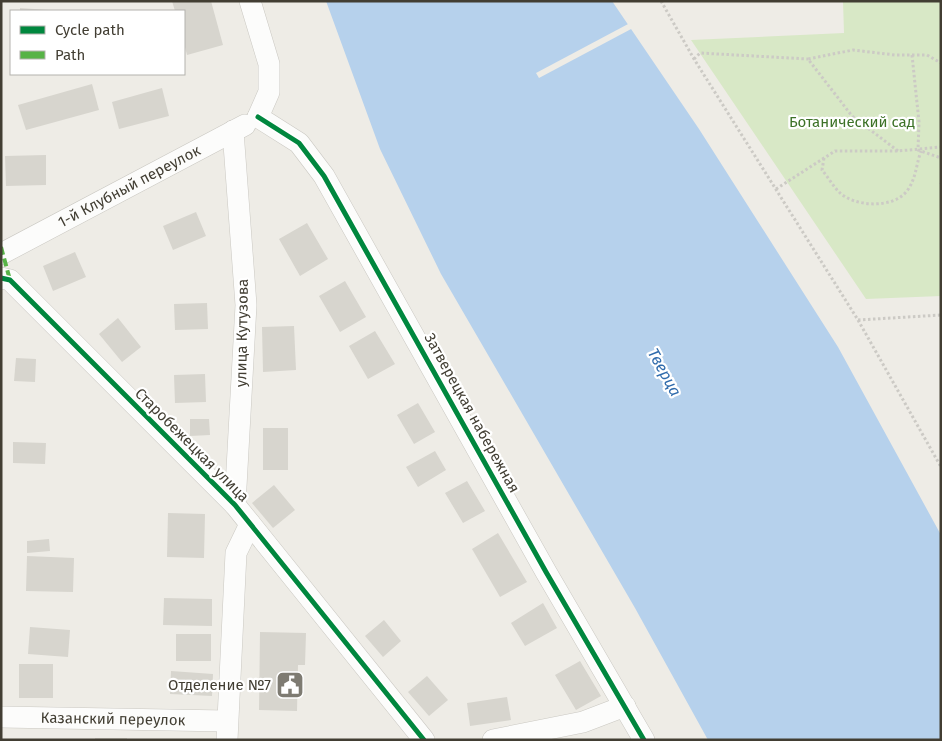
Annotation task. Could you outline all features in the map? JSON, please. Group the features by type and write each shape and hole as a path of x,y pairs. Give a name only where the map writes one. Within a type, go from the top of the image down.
{"street":[{"path":"250,1 269,64 269,92 258,117"},
{"name":"1-й Клубный переулок","path":"2,252 258,117"},
{"name":"Затверецкая набережная","path":"258,117 299,143 324,176 546,572 644,740"},
{"name":"улица Кутузова","path":"233,131 246,305 235,505"},
{"path":"2,252 6,279"},
{"name":"Старобежецкая улица","path":"6,279 235,505 424,740"},
{"path":"227,730 236,553 250,524"},
{"path":"493,740 583,722 625,706"},
{"name":"Казанский переулок","path":"1,717 227,730"}],"path":[{"path":"662,1 694,59 858,320 941,467"},
{"path":"694,59 700,54 808,59 853,50 895,55 927,55 941,64"},
{"path":"824,157 822,170 840,193 874,205 889,203 905,193 914,179 919,150 920,122 912,55"},
{"path":"808,59 852,116 898,151"},
{"path":"776,189 835,151 898,151 941,147"},
{"path":"919,150 941,158"},
{"path":"858,320 941,315"}],"green space":[{"name":"Ботанический сад","path":"843,1 941,1 941,296 866,299 691,40 844,33"}],"water":[{"name":"Тверца","path":"326,1 612,1 699,129 838,347 941,535 941,740 708,740 635,608 441,274 380,149"}],"pier":[{"path":"630,23 633,28 539,78 536,73"}],"building":[{"path":"172,1 211,1 223,45 187,55 185,47 185,10 175,10"},
{"path":"20,8 48,10 20,10"},
{"path":"92,84 99,110 26,130 18,105"},
{"path":"162,88 169,116 119,129 112,102"},
{"path":"46,155 46,185 6,186 5,156"},
{"path":"196,212 206,236 173,250 163,226"},
{"path":"307,223 328,259 300,276 279,239"},
{"path":"75,252 86,277 53,291 43,266"},
{"path":"345,281 366,317 340,332 319,296"},
{"path":"207,303 208,329 175,330 174,304"},
{"path":"118,318 141,347 122,362 99,334"},
{"path":"294,326 296,370 263,372 262,327"},
{"path":"375,331 395,364 368,379 349,346"},
{"path":"16,358 36,359 35,382 14,381"},
{"path":"205,374 206,402 175,403 174,375"},
{"path":"418,403 435,432 414,444 397,415"},
{"path":"190,419 209,419 210,435 190,436"},
{"path":"263,428 288,428 288,470 263,470"},
{"path":"13,442 46,443 45,464 13,463"},
{"path":"435,451 446,470 418,487 406,467"},
{"path":"467,481 485,511 463,523 445,493"},
{"path":"274,485 295,510 273,528 252,503"},
{"path":"168,513 205,514 204,558 167,557"},
{"path":"498,533 527,582 500,597 472,549"},
{"path":"49,539 50,551 27,553 27,541"},
{"path":"27,556 74,558 73,592 26,591"},
{"path":"164,598 212,599 212,626 163,625"},
{"path":"543,603 557,628 525,646 511,623"},
{"path":"384,620 401,641 383,657 365,636"},
{"path":"30,627 70,630 68,657 28,654"},
{"path":"260,632 306,633 305,665 298,665 297,711 259,710"},
{"path":"176,634 211,634 211,661 176,661"},
{"path":"580,661 601,696 576,710 555,675"},
{"path":"19,664 53,664 53,698 19,698"},
{"path":"171,671 213,674 212,696 170,694"},
{"path":"427,676 448,700 429,716 408,692"},
{"path":"507,697 511,720 470,726 467,703"},
{"path":"95,738 127,738 127,740 95,740"}],"marked path":[{"path":"1,247 10,280"}],"cycle path":[{"path":"258,117 299,143 324,176 546,572 644,740"},
{"path":"1,278 10,280 235,505 424,740"}],"place":[{"name":"Отделение №7","path":"290,685"}]}
